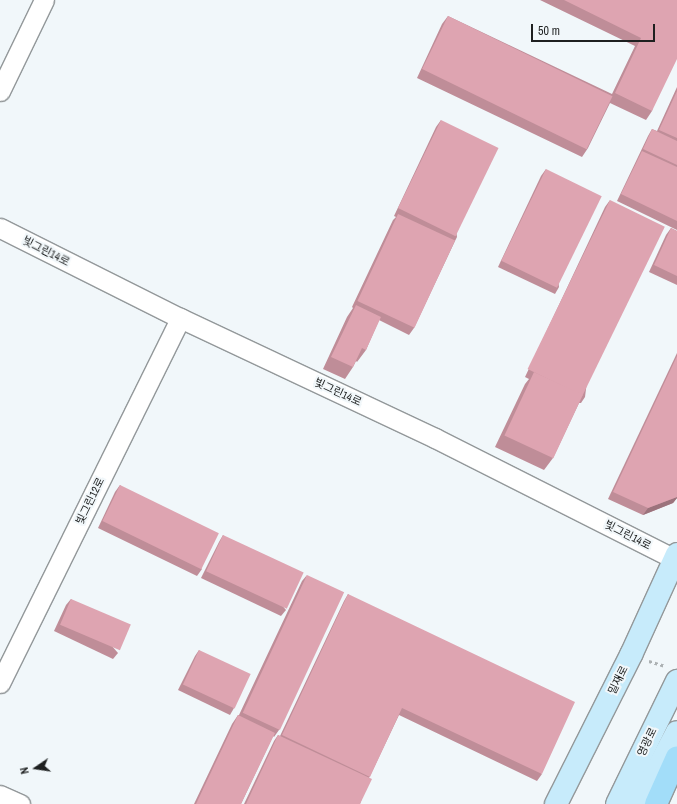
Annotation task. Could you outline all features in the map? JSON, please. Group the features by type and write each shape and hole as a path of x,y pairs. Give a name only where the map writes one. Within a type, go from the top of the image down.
{"highway":[{"path":"656,804 677,757"}],"main road":[{"name":"밀재로","path":"556,804 631,655 676,556"},
{"name":"영광로","path":"617,804 677,681"},
{"name":"영광로","path":"639,804 677,732"}],"street":[{"path":"0,91 44,0"},
{"name":"빛그린14로","path":"0,228 180,318 435,438 676,556"},
{"name":"빛그린12로","path":"0,683 180,318"},
{"path":"0,795 20,804"}],"building":[{"path":"564,0 677,0 677,59 652,111 615,93 641,38"},
{"path":"448,16 612,96 587,149 422,69"},
{"path":"677,91 677,138 659,130"},
{"path":"441,120 499,148 456,236 398,208"},
{"path":"652,129 677,141 677,165 643,149"},
{"path":"642,151 677,167 677,221 621,194"},
{"path":"546,169 602,196 557,288 501,261"},
{"path":"610,200 665,227 582,396 528,369"},
{"path":"398,214 455,241 415,328 357,301"},
{"path":"671,228 677,231 677,276 654,265"},
{"path":"356,305 381,317 366,350 362,348 353,367 331,357"},
{"path":"677,356 677,497 648,508 613,492"},
{"path":"534,372 583,395 553,458 504,435"},
{"path":"120,485 219,533 201,569 102,521"},
{"path":"223,535 304,573 287,609 206,571"},
{"path":"307,575 344,592 280,730 243,713"},
{"path":"348,594 575,702 542,774 402,708 370,777 282,735"},
{"path":"71,599 131,624 120,650 60,625"},
{"path":"199,650 251,674 235,709 183,684"},
{"path":"238,715 275,733 241,804 196,804"},
{"path":"278,735 372,779 360,804 246,804"}]}
